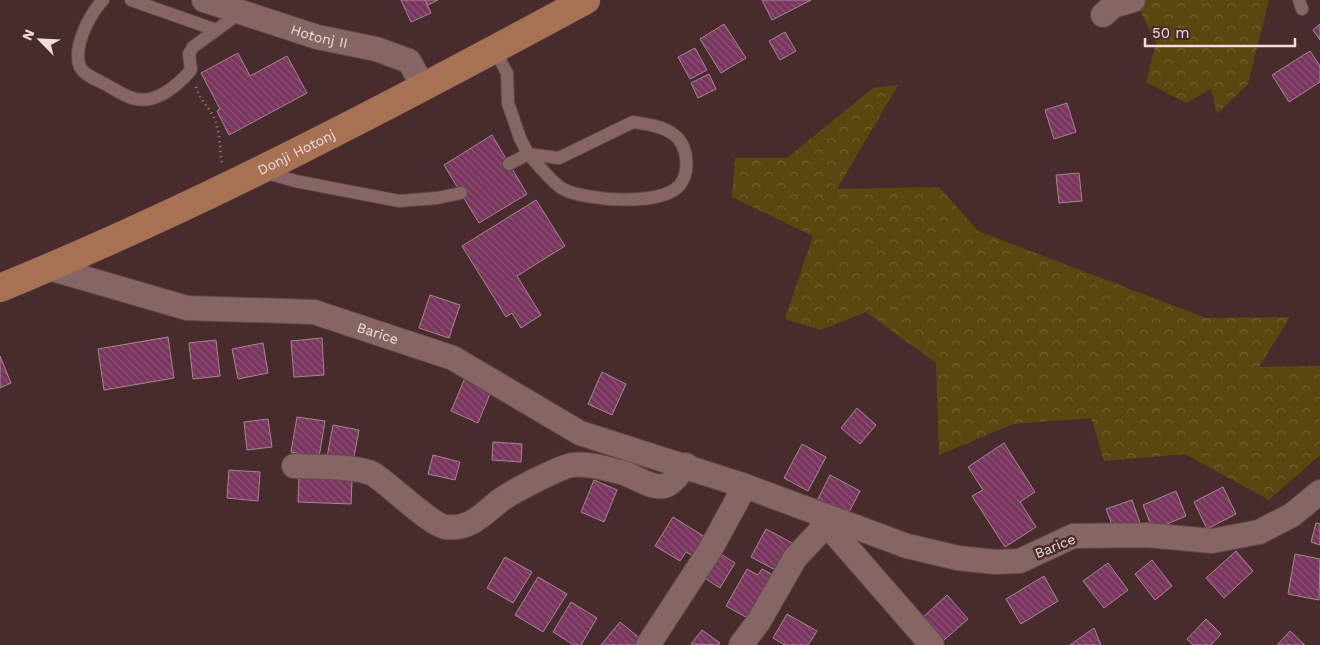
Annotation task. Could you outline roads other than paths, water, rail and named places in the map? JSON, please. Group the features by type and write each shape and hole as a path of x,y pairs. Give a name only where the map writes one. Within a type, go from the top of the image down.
{"main road":[{"name":"Donji Hotonj","path":"0,288 49,268 262,171 423,86 495,51 586,0"}],"street":[{"path":"1103,15 1112,6 1133,0"},
{"name":"Hotonj II","path":"222,4 317,37 376,48 409,61 423,86"},
{"name":"Barice","path":"49,268 187,308 314,312 453,358 580,433 686,465 822,518 907,546 958,558 994,562 1020,561 1073,536 1147,535 1212,540 1260,532 1292,515 1320,492"},
{"path":"294,466 355,470 370,473 408,500 430,520 443,527 459,528 474,523 502,499 572,465 599,466 658,486 668,484 686,465"},
{"path":"648,645 710,550 744,486"},
{"path":"741,645 759,621 795,558 822,518"},
{"name":"Barice","path":"822,518 932,645"}],"lane":[{"path":"103,0 94,10 83,31 79,52 80,67 91,77 134,99 155,98 179,84 191,70 190,50 216,30 222,4"},
{"path":"131,0 216,30"},
{"path":"495,51 507,73 508,103 520,138 528,154 563,189 600,198 634,200 659,197 679,186 687,166 683,146 674,134 656,126 633,122 559,158 528,154 509,164"},
{"path":"262,171 295,181 399,201 437,198 461,193"}]}
